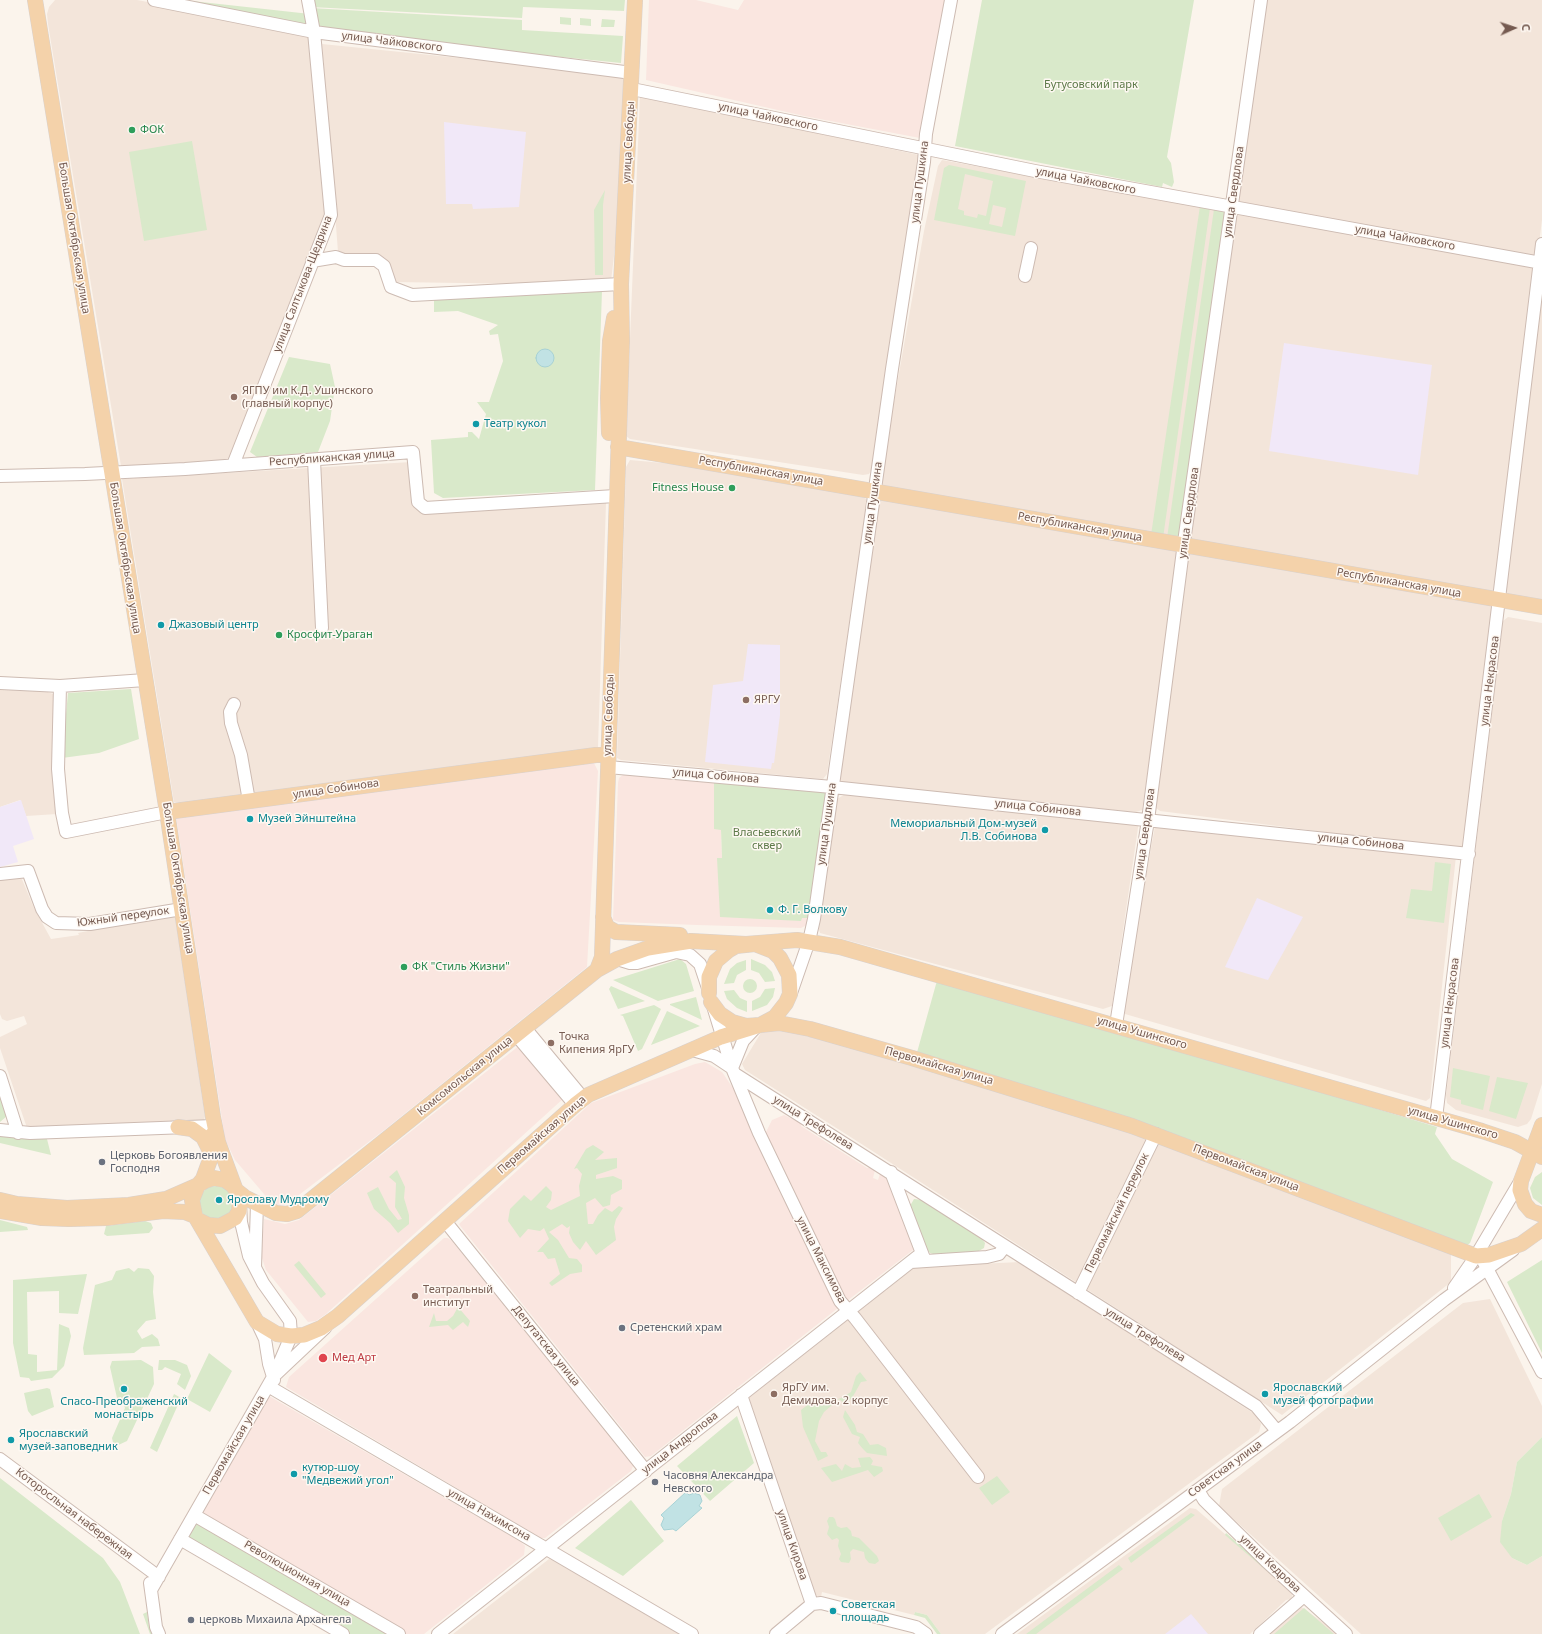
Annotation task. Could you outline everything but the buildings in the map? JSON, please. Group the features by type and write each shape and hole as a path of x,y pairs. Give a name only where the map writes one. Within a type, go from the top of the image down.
{"main road":[{"name":"Большая Октябрьская улица","path":"35,0 182,908 212,1129 209,1165 198,1185"},
{"name":"улица Свободы","path":"597,970 602,957 608,761 615,496 613,446 616,341 621,284 636,0"},
{"name":"Республиканская улица","path":"613,446 874,490 1184,546 1542,607"},
{"name":"улица Собинова","path":"167,812 596,755 608,761"},
{"name":"Комсомольская улица","path":"603,917 607,927 616,932 679,935 704,941"},
{"path":"602,934 608,948 617,959"},
{"name":"Комсомольская улица","path":"238,1194 273,1212 284,1214 293,1213 300,1209 597,970 617,959 648,948 666,944 704,941 746,944"},
{"name":"улица Ушинского","path":"746,944 810,941 875,956 1436,1118 1515,1142 1539,1157"},
{"path":"746,944 765,947 780,958 789,975 790,994 786,1004 776,1017 760,1025 746,1026 732,1022 720,1014 710,998 709,977 716,961 728,950 746,944"},
{"name":"Первомайская улица","path":"291,1336 314,1331 338,1316 579,1102 594,1092 721,1037 760,1025 787,1023 1018,1089 1156,1134 1476,1256"},
{"path":"178,1127 192,1129 203,1137 209,1149 209,1165"},
{"name":"Большая Октябрьская улица","path":"212,1129 238,1194"},
{"path":"1515,1142 1526,1141 1542,1130"},
{"path":"1542,1130 1539,1157 1523,1176 1520,1195 1528,1208 1542,1215"},
{"path":"0,1200 43,1206 97,1207 152,1202 166,1199 209,1179 220,1179 228,1182 238,1194 234,1218 226,1225 214,1227 185,1212 163,1211 106,1218 69,1219 42,1218 0,1212"},
{"path":"198,1185 192,1200 197,1218 234,1285 257,1322 270,1332 291,1336"},
{"path":"1476,1256 1489,1254 1521,1244 1542,1227"}],"street":[{"name":"улица Чайковского","path":"154,0 314,32 632,73"},
{"name":"улица Салтыкова-Щедрина","path":"233,465 331,215 314,32 308,0"},
{"name":"улица Пушкина","path":"786,1004 810,941 926,134 951,0"},
{"name":"улица Свердлова","path":"1116,1025 1148,820 1184,546 1261,0"},
{"name":"улица Чайковского","path":"632,89 1035,171 1541,263"},
{"name":"улица Некрасова","path":"1436,1118 1541,263 1542,244"},
{"path":"1025,276 1031,248"},
{"path":"312,261 336,257 344,260 376,260 384,266 391,286 412,295 621,284"},
{"name":"Республиканская улица","path":"0,476 111,473 413,452 418,502 425,508 615,496"},
{"path":"314,460 322,628"},
{"path":"0,683 60,686 145,680"},
{"name":"улица Собинова","path":"60,686 58,769 62,813 66,832 167,812"},
{"path":"234,704 230,712 231,723 241,755 248,801"},
{"name":"улица Собинова","path":"608,761 832,787 1469,854"},
{"name":"Южный переулок","path":"0,874 28,871 42,909 47,917 56,923 90,924 182,908"},
{"name":"улица Максимова","path":"617,959 630,963 637,963 676,952 690,955 700,964 721,1037 759,1133 840,1301 978,1477"},
{"path":"734,1071 743,1041 753,1029 760,1025"},
{"path":"520,1032 579,1102"},
{"name":"улица Трефолева","path":"692,1050 714,1056 734,1071 1256,1406 1277,1431"},
{"path":"0,1076 18,1133"},
{"path":"0,1130 18,1133 178,1127 212,1129"},
{"name":"Первомайский переулок","path":"1078,1293 1156,1134"},
{"path":"891,1172 923,1257 987,1257 999,1254 1005,1246"},
{"name":"Советская улица","path":"1444,1300 1461,1280 1523,1176"},
{"path":"906,1211 906,1202 910,1195 917,1192 925,1194"},
{"path":"238,1194 245,1240 255,1270 290,1321 291,1336 271,1382"},
{"path":"255,1270 258,1204"},
{"path":"1528,1208 1542,1227"},
{"name":"Депутатская улица","path":"445,1221 543,1333 646,1471"},
{"name":"Советская улица","path":"1002,1634 1277,1431 1444,1300 1521,1244"},
{"name":"Первомайская улица","path":"1476,1256 1482,1259 1488,1268 1542,1372"},
{"name":"улица Андропова","path":"438,1634 911,1262 923,1257"},
{"name":"Первомайская улица","path":"151,1590 271,1382 338,1316"},
{"path":"257,1322 265,1339 271,1382"},
{"name":"улица Нахимсона","path":"271,1382 286,1396 692,1634"},
{"name":"улица Кирова","path":"741,1395 812,1604"},
{"name":"Которосльная набережная","path":"0,1459 159,1577"},
{"name":"улица Кедрова","path":"1198,1490 1214,1509 1304,1596 1346,1634"},
{"name":"Революционная улица","path":"194,1515 399,1634"},
{"path":"180,1539 343,1634"},
{"path":"148,1569 156,1627 159,1634"},
{"path":"1260,1634 1304,1596"},
{"path":"776,1634 812,1604 830,1604 916,1627 926,1634"}],"shaded area":[{"path":"55,0 137,0 314,33 328,216 230,460 121,466 48,24 47,14 49,7"},
{"path":"649,0 696,0 738,10 744,0 946,0 920,138 804,116 646,80"},
{"path":"1264,0 1542,0 1542,220 1537,259 1236,205"},
{"path":"322,44 627,75 624,172 611,281 528,284 394,282 381,257 347,258 338,252"},
{"path":"640,95 919,155 920,157 872,469 869,474 863,475 630,439 626,436"},
{"path":"444,122 526,132 519,207 473,209 472,204 446,204"},
{"path":"942,160 1228,212 1182,542 879,487 924,231 938,166"},
{"path":"1234,211 1536,265 1498,597 1186,543"},
{"path":"1542,271 1542,604 1503,597"},
{"path":"1284,343 1432,365 1418,475 1269,451"},
{"path":"630,460 674,464 863,497 866,499 867,503 827,774 823,779 621,760 617,758 626,467"},
{"path":"411,462 421,513 601,501 606,503 598,747 179,803 174,802 122,479"},
{"path":"878,495 1181,548 1142,810 1136,812 836,785"},
{"path":"1186,549 1497,602 1465,850 1160,811 1155,807"},
{"path":"1508,617 1542,623 1542,1084 1531,1119 1527,1124 1518,1127 1456,1110 1447,1103 1446,1095 1503,621"},
{"name":"ЯРГУ","path":"748,644 780,645 780,715 774,763 772,763 771,769 705,762 713,685 743,681"},
{"path":"0,690 45,691 53,694 57,814 26,816 20,800 0,807"},
{"path":"594,763 598,771 587,967 383,1131 287,1204 279,1205 270,1201 235,1160 225,1139 176,816"},
{"path":"624,774 816,791 807,925 801,928 619,922 613,920 619,778","holes":["714,789 801,921 718,858 722,858 721,829 714,829"]},
{"path":"847,793 1139,821 1112,1006 1103,1009 820,933 818,926 837,799"},
{"path":"21,800 34,839 13,846 18,862 0,867 0,807"},
{"path":"1155,826 1456,856 1430,1098 1426,1101 1125,1014 1122,1009"},
{"path":"0,876 21,877 34,908 51,939 79,935 78,933 113,926 175,916 205,1116 204,1121 27,1128 0,1048 0,1037 27,1024 24,1016 7,1021 2,1019 0,1014"},
{"path":"1257,898 1303,917 1268,980 1225,967"},
{"path":"780,1028 910,1065 1130,1133 1451,1252 1451,1282 1282,1415 745,1070 742,1064 762,1031"},
{"path":"520,1045 564,1098 326,1314 316,1321 308,1322 266,1270 261,1255 264,1219 285,1224 299,1220"},
{"path":"705,1062 722,1072 735,1091 838,1308 651,1456 645,1457 459,1224 591,1103 695,1064"},
{"path":"784,1115 802,1124 801,1126 867,1168 871,1167 875,1170 873,1178 878,1180 880,1174 885,1175 914,1246 913,1250 847,1301 845,1301 765,1134 772,1120"},
{"path":"444,1238 448,1238 452,1241 633,1466 631,1471 545,1538 541,1538 286,1387 289,1377"},
{"path":"1020,1262 1256,1415 1261,1424 1259,1432 985,1634 941,1634 927,1615 915,1612 914,1615 822,1592 821,1597 815,1595 749,1398 915,1267"},
{"path":"1490,1299 1542,1406 1542,1437 1517,1462 1511,1494 1502,1521 1512,1558 1527,1565 1542,1556 1542,1634 1361,1634 1219,1506 1222,1489 1463,1303"},
{"path":"269,1396 521,1542 525,1546 524,1555 424,1634 405,1634 203,1515 203,1510"},
{"path":"1190,1508 1196,1509 1293,1593 1291,1599 1286,1600 1250,1634 1017,1634"},
{"path":"549,1559 552,1560 679,1634 453,1634"},
{"path":"1300,1606 1339,1634 1268,1634"},
{"path":"1191,1614 1208,1634 1165,1634"}],"green space":[{"path":"183,0 310,14 313,31"},
{"path":"309,0 625,0 624,11 523,7 522,18 311,7"},
{"name":"Бутусовский парк","path":"982,0 1194,0 1167,157 1171,163 1174,182 1172,187 1163,183 1162,187 955,146"},
{"path":"311,8 522,20 522,30 623,36 621,63 315,32"},
{"path":"560,17 571,18 571,25 560,24"},
{"path":"580,18 591,19 591,26 580,25"},
{"path":"602,19 615,20 614,27 601,27"},
{"path":"192,141 207,230 144,241 129,152"},
{"path":"949,165 1026,181 1015,236 934,220 944,168","holes":["965,174 993,181 986,216 978,214 977,218 964,215 964,211 958,209","993,205 1006,208 1002,227 989,224"]},
{"path":"605,190 603,205 603,275 595,275 594,210"},
{"path":"1200,206 1210,208 1163,538 1151,535"},
{"path":"1214,209 1228,212 1181,542 1167,538"},
{"path":"602,291 595,490 443,498 434,493 431,440 468,437 468,432 472,432 479,439 486,414 477,402 489,402 503,361 498,334 490,335 489,331 498,325 458,311 434,312 434,300"},
{"path":"289,357 330,364 335,387 330,421 318,452 257,457 250,452"},
{"path":"131,689 139,739 99,753 62,758 68,693"},
{"name":"Власьевский сквер","path":"714,778 831,789 812,918 802,918 801,921 720,917 717,858 722,858 721,830 714,829"},
{"path":"1435,862 1451,864 1444,923 1406,918 1411,889 1432,891"},
{"path":"680,959 686,964 694,991 658,1001 613,980"},
{"path":"751,959 765,965 772,972 775,981 765,982 759,973 751,970"},
{"path":"746,960 746,970 737,975 734,983 724,984 730,969 737,963"},
{"path":"938,977 1437,1127 1435,1134 1452,1159 1493,1182 1470,1243 1462,1249 916,1056"},
{"path":"750,979 755,981 757,986 755,991 750,993 745,991 743,986 745,981"},
{"path":"611,986 645,1001 618,1009 609,989"},
{"path":"775,988 773,997 767,1005 752,1011 752,1001 760,997 765,989"},
{"path":"734,990 740,998 747,1001 747,1012 737,1008 727,999 724,991"},
{"path":"696,997 702,1020 670,1005 670,1004"},
{"path":"654,1005 661,1009 642,1049 638,1051 623,1016 620,1015"},
{"path":"667,1011 700,1026 651,1045"},
{"path":"1453,1068 1490,1076 1483,1110 1461,1104 1461,1100 1450,1097"},
{"path":"1497,1077 1528,1083 1516,1119 1489,1111"},
{"path":"0,1089 7,1116 0,1122"},
{"path":"0,1136 47,1139 51,1155 0,1143"},
{"path":"593,1145 604,1152 595,1160 617,1158 617,1168 596,1175 596,1179 613,1176 622,1180 622,1189 611,1195 610,1205 603,1207 595,1198 586,1203 588,1224 593,1224 598,1215 605,1208 612,1212 619,1206 623,1208 616,1219 614,1227 616,1240 596,1255 586,1241 580,1250 573,1242 569,1233 570,1226 567,1228 562,1224 549,1232 558,1240 569,1258 577,1259 582,1265 582,1272 570,1274 552,1286 549,1283 560,1274 555,1258 548,1259 543,1252 537,1252 549,1239 544,1228 540,1231 528,1229 520,1238 508,1221 510,1209 524,1195 531,1201 546,1186 552,1192 551,1200 546,1207 551,1210 580,1196 579,1186 582,1174 577,1168 574,1169 586,1149"},
{"path":"397,1170 405,1187 404,1198 409,1215 409,1224 398,1233 390,1223 374,1209 367,1193 378,1187 389,1209 398,1220 402,1219 395,1207 396,1183 389,1177"},
{"path":"1542,1172 1542,1205 1533,1198 1530,1188 1535,1177"},
{"path":"216,1186 228,1191 233,1203 228,1215 216,1220 204,1215 199,1203 204,1191"},
{"path":"914,1199 923,1200 982,1239 985,1243 984,1248 977,1252 936,1255 930,1253 927,1250 910,1206"},
{"path":"0,1220 27,1227 28,1230 0,1232"},
{"path":"145,1221 151,1223 153,1228 149,1233 107,1236 104,1234 106,1226"},
{"path":"1542,1260 1542,1353 1507,1282"},
{"path":"299,1261 326,1294 321,1298 294,1265"},
{"path":"129,1268 134,1272 138,1268 149,1269 154,1276 153,1292 156,1319 146,1321 137,1331 142,1339 152,1334 158,1339 160,1346 142,1347 134,1353 84,1355 83,1348 95,1285 112,1280 116,1271"},
{"path":"87,1274 78,1314 59,1313 59,1291 27,1292 28,1354 37,1355 37,1372 57,1370 59,1324 69,1328 71,1336 64,1366 52,1378 31,1381 29,1378 20,1377 13,1343 13,1280"},
{"path":"458,1307 470,1321 468,1327 463,1322 453,1330 448,1325 429,1327 434,1313 436,1321 447,1321 453,1316"},
{"path":"209,1353 232,1371 210,1412 187,1399"},
{"path":"141,1360 153,1367 154,1384 127,1441 114,1447 112,1438 125,1408 121,1397 117,1398 110,1367 112,1361"},
{"path":"159,1360 175,1360 187,1365 191,1376 185,1390 177,1384 181,1374 165,1367 162,1370 158,1370"},
{"path":"860,1372 867,1381 861,1382 852,1398 845,1404 839,1399 824,1412 819,1421 815,1441 821,1452 826,1452 828,1456 818,1461 803,1427 801,1410 814,1400 822,1406 851,1392 856,1376"},
{"path":"47,1388 50,1389 54,1407 32,1416 28,1411 24,1393"},
{"path":"174,1394 181,1398 157,1452 150,1448"},
{"path":"845,1410 855,1425 857,1432 863,1434 870,1445 878,1444 886,1448 887,1456 867,1453 863,1449 858,1443 860,1437 852,1434 843,1417"},
{"path":"737,1416 754,1463 710,1501 677,1466"},
{"path":"1542,1437 1542,1556 1527,1565 1512,1558 1500,1542 1502,1521 1511,1494 1517,1462"},
{"path":"870,1457 873,1461 871,1465 882,1467 883,1471 874,1477 868,1470 832,1482 821,1468 836,1464 842,1471 845,1464 852,1468 861,1467 858,1458"},
{"path":"997,1476 1010,1492 992,1505 979,1488"},
{"path":"0,1478 103,1558 120,1582 140,1634 0,1634"},
{"path":"1479,1494 1492,1517 1451,1541 1438,1518"},
{"path":"631,1500 664,1541 623,1576 575,1548"},
{"path":"1191,1513 1195,1515 1131,1563 1128,1558"},
{"path":"829,1517 833,1517 835,1519 837,1526 841,1528 847,1527 851,1531 852,1536 859,1538 877,1556 879,1561 875,1564 869,1563 865,1558 864,1552 853,1549 850,1552 851,1559 849,1563 841,1562 839,1559 841,1554 838,1546 839,1540 837,1538 832,1540 827,1534 829,1527 827,1521"},
{"path":"196,1522 396,1634 350,1634 190,1541 187,1538"},
{"path":"1226,1533 1291,1589 1290,1591 1225,1535"},
{"path":"1119,1565 1123,1569 1036,1634 1026,1634"},
{"path":"1304,1608 1334,1634 1274,1634"},
{"path":"147,1612 149,1627 152,1634 150,1634 143,1614"},
{"path":"915,1612 927,1615 941,1634 937,1634 925,1618 914,1615"}],"water":[{"path":"545,349 551,352 554,358 551,364 545,367 539,364 536,358 539,352"},
{"path":"686,1492 689,1495 694,1493 700,1495 702,1501 699,1506 702,1508 676,1531 673,1529 664,1530 661,1525 664,1518 661,1515"}],"place":[{"name":"ФОК","path":"132,130"},
{"name":"ЯГПУ им К.Д. Ушинского (главный корпус)","path":"234,397"},
{"name":"Театр кукол","path":"476,424"},
{"name":"Fitness House","path":"732,488"},
{"name":"Джазовый центр","path":"161,625"},
{"name":"Кросфит-Ураган","path":"279,635"},
{"name":"ЯРГУ","path":"746,700"},
{"name":"Музей Эйнштейна","path":"250,819"},
{"name":"Мемориальный Дом-музей Л.В. Собинова","path":"1045,830"},
{"name":"Ф. Г. Волкову","path":"770,910"},
{"name":"ФК \"Стиль Жизни\"","path":"404,967"},
{"name":"Точка Кипения ЯрГУ","path":"551,1043"},
{"name":"Церковь Богоявления Господня","path":"102,1162"},
{"name":"Ярославу Мудрому","path":"219,1200"},
{"name":"Театральный институт","path":"415,1296"},
{"name":"Сретенский храм","path":"622,1328"},
{"name":"Мед Арт","path":"323,1358"},
{"name":"Спасо-Преображенский монастырь","path":"124,1389"},
{"name":"ЯрГУ им. Демидова, 2 корпус","path":"774,1394"},
{"name":"Ярославский музей фотографии","path":"1265,1394"},
{"name":"Ярославский музей-заповедник","path":"11,1440"},
{"name":"кутюр-шоу \"Медвежий угол\"","path":"294,1474"},
{"name":"Часовня Александра Невского","path":"655,1482"},
{"name":"Советская площадь","path":"833,1611"},
{"name":"церковь Михаила Архангела","path":"191,1620"}]}
